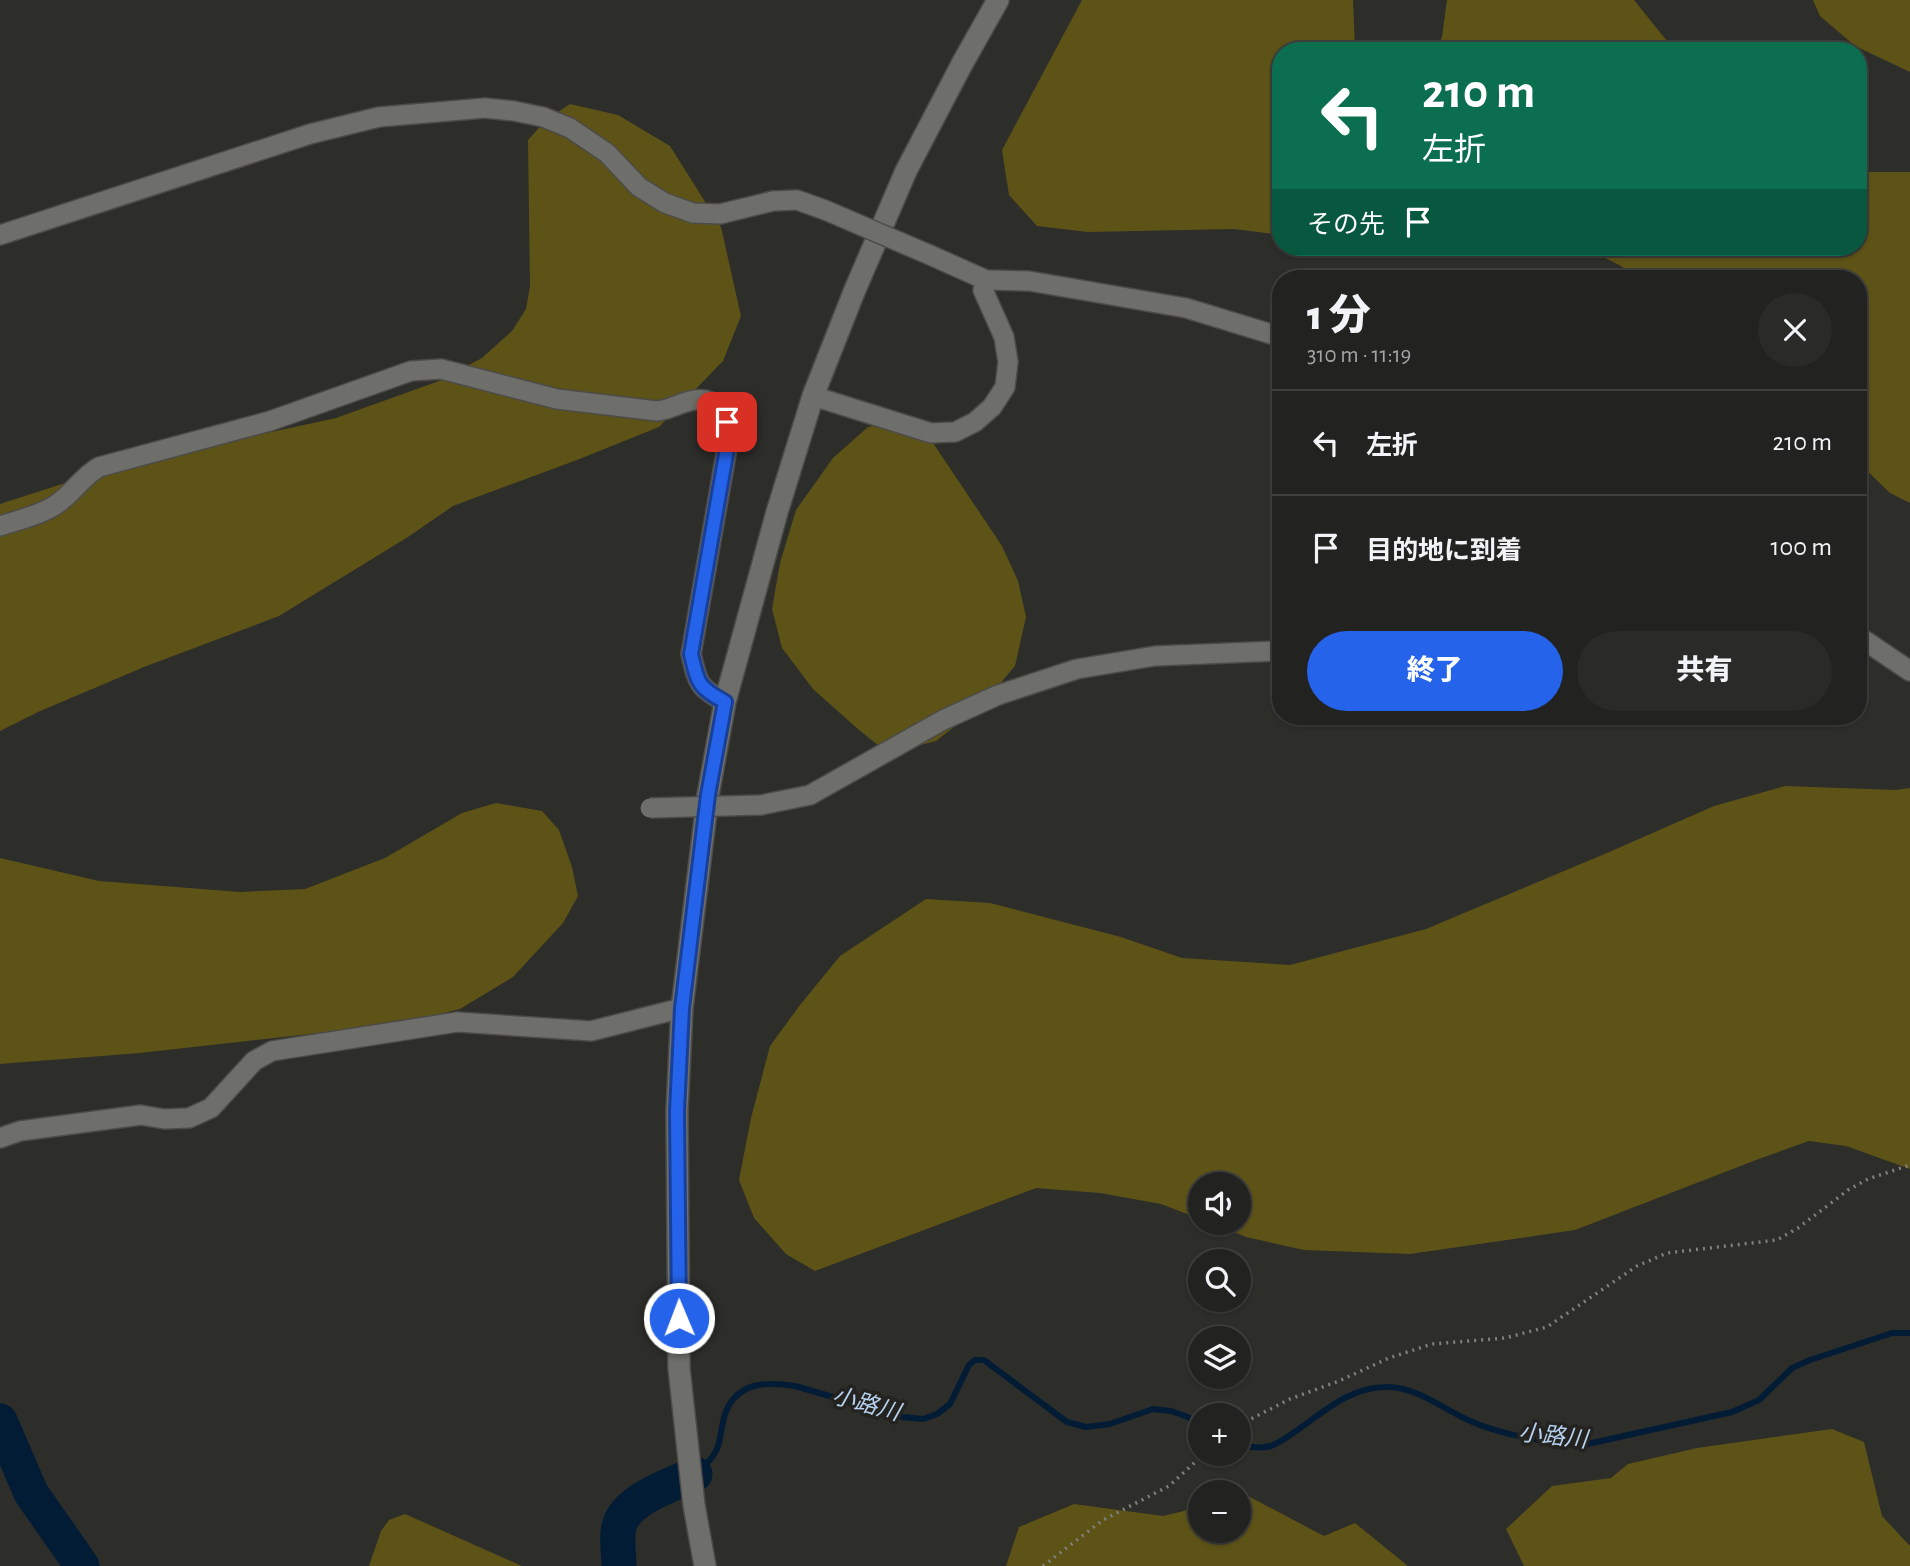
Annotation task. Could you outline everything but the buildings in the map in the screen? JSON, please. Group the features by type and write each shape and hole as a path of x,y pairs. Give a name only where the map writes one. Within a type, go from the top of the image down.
{"street":[{"path":"705,1566 694,1505 680,1368 677,1111 682,1008 708,795 725,702 776,512 813,396 853,292 906,171 961,64 999,0"},
{"path":"0,235 310,134 379,117 485,108 543,117 570,128 607,153 639,187 665,203 693,213 720,214 773,201 797,200 986,280 1030,281 1186,308 1272,334"},
{"path":"813,396 931,433 955,432 975,422 992,407 1005,387 1008,362 1004,337 983,290 986,280"},
{"path":"0,526 54,506 65,499 87,474 99,467 270,421 411,371 441,369 557,399 657,411 671,409 689,401 711,402 721,409 727,422 729,437 691,654 696,675 704,690 725,702"},
{"path":"1867,642 1910,671"},
{"path":"650,808 761,805 810,795 943,720 998,695 1077,670 1155,656 1272,651"},
{"path":"0,1138 20,1131 141,1115 164,1119 189,1118 211,1108 254,1061 272,1051 457,1022 591,1031 682,1008"}],"path":[{"path":"1251,1418 1389,1358 1432,1344 1505,1338 1547,1327 1637,1266 1667,1254 1777,1240 1798,1228 1848,1190 1910,1165"},
{"path":"1043,1566 1102,1520 1169,1486 1191,1466"}],"shaded area":[{"path":"1082,0 1353,0 1355,42 1272,42 1272,234 1234,229 1088,232 1037,226 1009,195 1002,150"},
{"path":"1447,0 1634,0 1668,42 1440,42"},
{"path":"1813,0 1910,0 1910,72 1867,52 1867,42 1850,42 1820,16"},
{"path":"570,104 618,115 670,146 721,227 741,316 723,361 659,427 453,506 408,537 279,616 144,667 0,731 0,504 124,464 336,418 439,381 482,358 512,331 526,309 530,286 528,140 545,121"},
{"path":"1867,172 1910,172 1910,503 1890,493 1867,471 1867,270 1626,270 1602,256 1867,256"},
{"path":"905,419 925,431 1002,546 1018,581 1026,617 1015,666 982,705 936,741 888,753 813,689 782,648 772,609 780,563 796,510 833,458 868,427"},
{"path":"1785,786 1896,790 1910,788 1910,1169 1846,1146 1809,1141 1575,1230 1410,1254 1304,1250 1241,1235 1251,1235 1251,1172 1188,1172 1188,1214 1161,1204 1100,1193 1036,1188 815,1271 786,1254 754,1218 739,1180 751,1118 770,1046 840,956 926,899 990,903 1121,937 1182,958 1290,965 1426,929 1714,806"},
{"path":"496,803 542,811 559,830 572,867 578,896 563,923 513,977 460,1009 400,1024 140,1053 0,1064 0,858 99,881 240,892 305,889 385,858 462,813"},
{"path":"1832,1429 1864,1442 1882,1516 1910,1546 1910,1566 1524,1566 1506,1529 1552,1486 1611,1478 1628,1464 1697,1448"},
{"path":"1251,1498 1324,1536 1355,1523 1408,1566 1006,1566 1019,1527 1074,1504 1163,1516 1188,1510 1188,1543 1251,1543"},
{"path":"405,1514 522,1566 369,1566 381,1531 389,1520"}],"waterway":[{"name":"小路川","path":"1251,1447 1271,1446 1341,1400 1363,1390 1389,1387 1420,1395 1494,1430 1540,1440 1583,1445 1732,1412 1759,1400 1792,1368 1810,1360 1892,1333 1910,1333"},
{"name":"小路川","path":"695,1474 713,1457 724,1417 734,1398 757,1385 795,1386 902,1417 923,1419 937,1414 950,1404 969,1365 975,1360 984,1360 1067,1422 1086,1427 1110,1424 1153,1409 1188,1417"},
{"path":"0,1421 31,1493 82,1566"},
{"path":"619,1566 618,1532 626,1513 643,1499 695,1474"}],"route":[{"path":"679,1318 677,1111 682,1008 708,795 725,702 704,690 696,675 691,654 729,437 727,422"}]}
